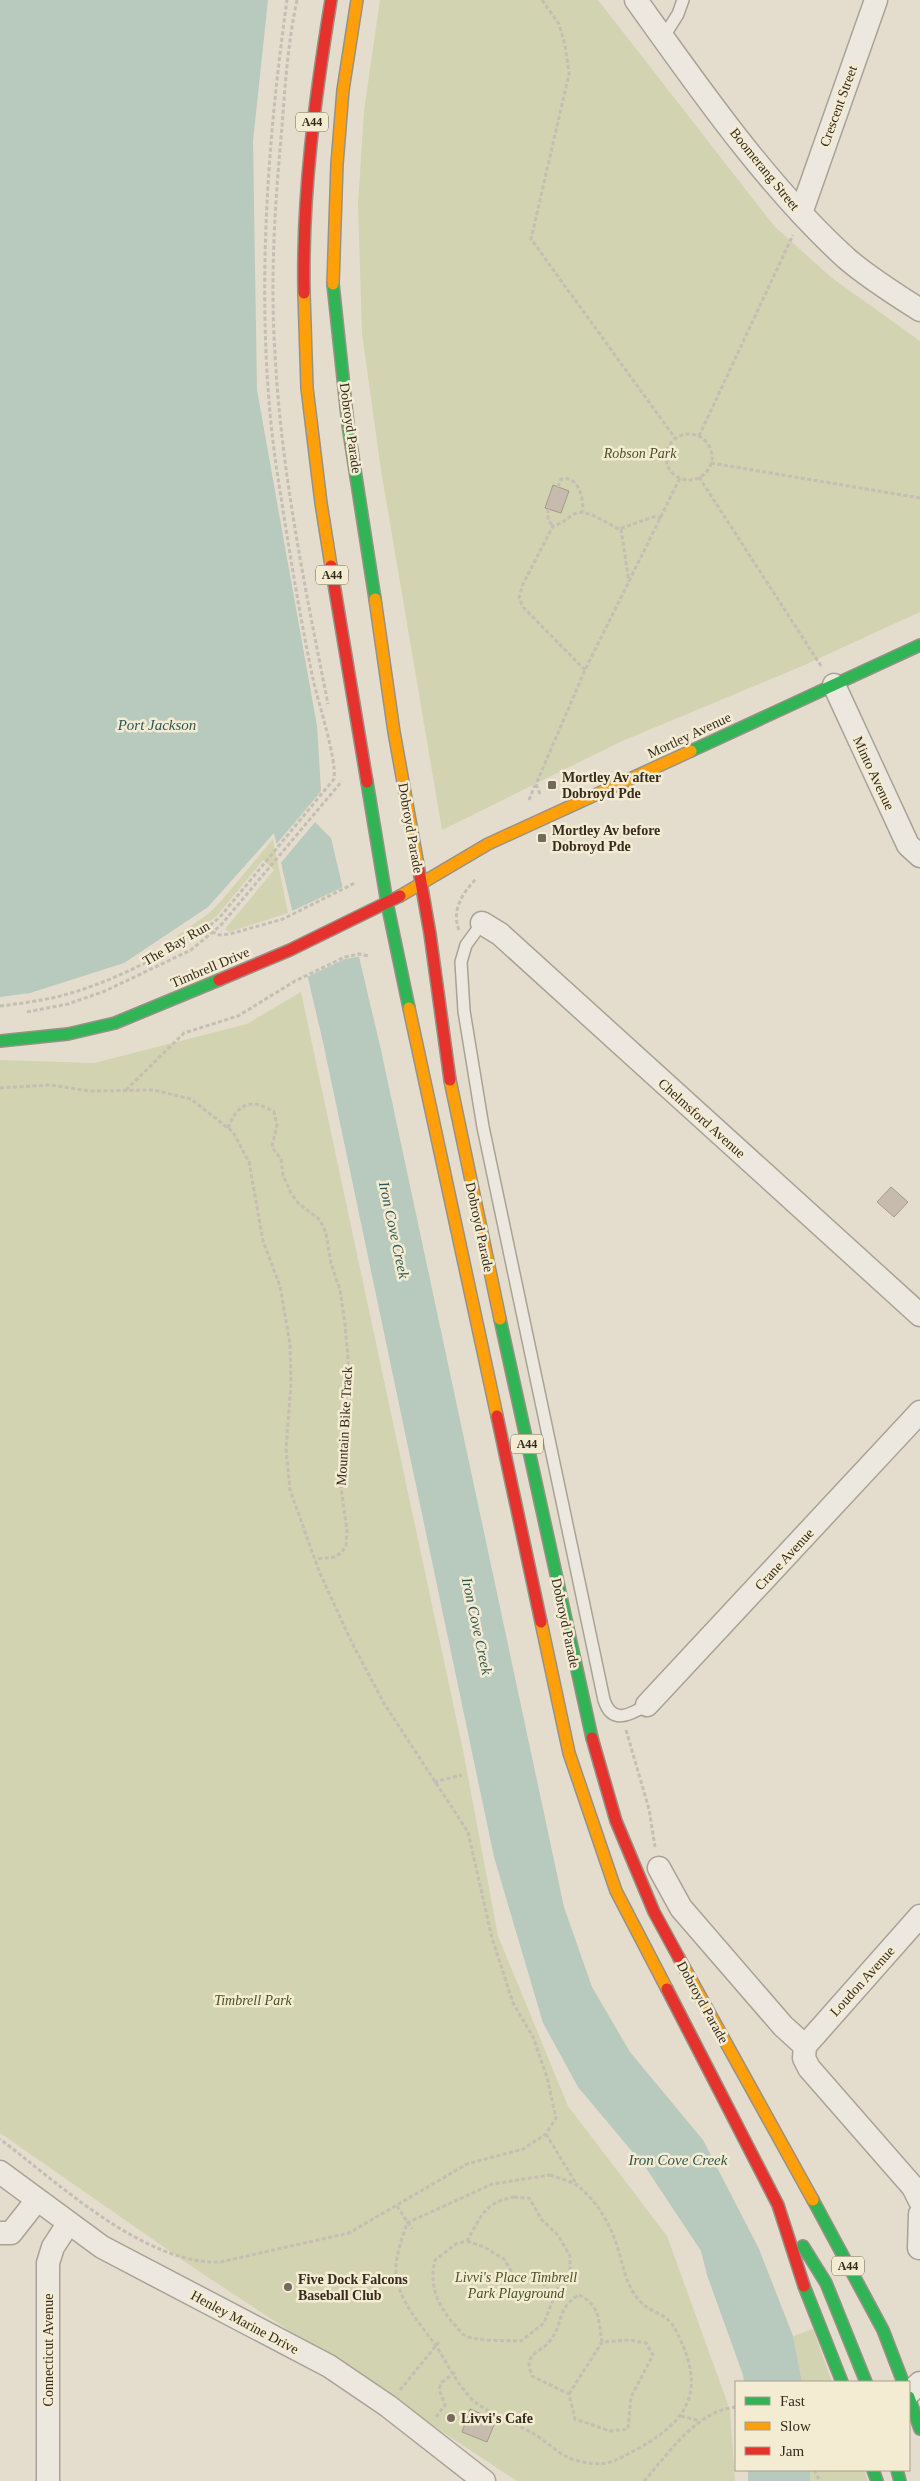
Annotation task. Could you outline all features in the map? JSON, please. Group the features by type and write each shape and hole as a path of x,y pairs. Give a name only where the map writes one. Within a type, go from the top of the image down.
{"main road":[{"name":"Dobroyd Parade","path":"330,0 314,104 303,245 307,388 322,513 387,903 567,1743 578,1785 616,1891 778,2205 807,2294 842,2381"},
{"name":"Dobroyd Parade","path":"357,0 343,90 337,164 333,284 348,425 361,499 394,732 422,885 453,1101 586,1713 616,1821 654,1912 883,2330 903,2381"},
{"name":"Mortley Avenue","path":"422,885 444,868 549,815 920,645"},
{"name":"Timbrell Drive","path":"0,1041 68,1034 115,1023 290,950 422,885"},
{"path":"778,2205 826,2283 866,2381"},
{"path":"910,2398 920,2429"}],"street":[{"name":"Boomerang Street","path":"636,0 766,174 801,213 847,259 920,310"},
{"name":"Crescent Street","path":"801,213 876,0"},
{"name":"Minto Avenue","path":"834,685 908,845 920,856"},
{"name":"Chelmsford Avenue","path":"482,923 500,934 920,1315"},
{"name":"Crane Avenue","path":"647,1705 920,1412"},
{"path":"658,1868 681,1908 783,2026 805,2046 804,2058 809,2068 913,2187 920,2201"},
{"name":"Loudon Avenue","path":"805,2046 920,1916"},
{"name":"Henley Marine Drive","path":"0,2172 68,2224 102,2247 330,2366 388,2406 484,2481"},
{"path":"0,2233 11,2233 37,2200"},
{"path":"919,2248 920,2214"},
{"name":"Connecticut Avenue","path":"48,2481 48,2263 53,2247 68,2224"},
{"path":"910,2394 920,2383"}],"lane":[{"path":"663,38 678,14 683,0"},
{"name":"Dobroyd Parade","path":"482,923 466,944 461,962 464,1011 483,1126 604,1700 606,1708 614,1714 623,1716"},
{"path":"623,1716 631,1715 647,1705"}],"path":[{"path":"542,0 559,24 565,45 568,74 531,239 675,438"},
{"path":"699,436 787,252 801,213"},
{"path":"687,434 699,436 710,448 711,463 699,478 686,480 680,478 670,469 666,456 670,443 675,438 687,434"},
{"path":"711,463 920,498"},
{"path":"558,487 561,479 566,478 574,482 583,500 583,512"},
{"path":"549,815 536,784 585,670 680,478"},
{"path":"699,478 834,685"},
{"path":"548,509 548,520 552,526"},
{"path":"585,670 523,607 519,598 523,584 552,526 583,512 621,529 656,516 661,518"},
{"path":"621,529 629,582"},
{"path":"19,1014 68,1004 105,991 191,950 212,933 271,867 341,783 343,776"},
{"name":"The Bay Run","path":"0,1006 70,994 97,984 126,972 206,929 220,917 328,788"},
{"path":"457,925 456,916 461,896 480,875"},
{"path":"206,929 212,933 230,934 283,919 355,883"},
{"path":"126,1090 184,1033 238,1016 295,981 346,957 359,954 369,956"},
{"path":"0,1088 50,1085 90,1091 154,1090 191,1099 233,1132 249,1162 263,1241 280,1286 290,1344 291,1384 286,1449 290,1490 315,1559 352,1643 385,1705 468,1832 498,1956 513,2003 533,2037 547,2077 556,2118 546,2134 523,2149 467,2164 349,2234 220,2262 190,2261 113,2225 0,2139"},
{"name":"Mountain Bike Track","path":"228,1128 235,1111 246,1105 265,1106 274,1112 278,1125 272,1147 281,1160 283,1175 291,1193 298,1203 320,1220 326,1233 331,1263 343,1305 348,1358 346,1431 339,1474 347,1530 346,1544 342,1552 335,1557 315,1559"},
{"path":"623,1716 649,1808 658,1868"},
{"path":"434,1782 462,1775"},
{"path":"546,2134 577,2185 610,2225 628,2287 642,2304 660,2313 673,2326 687,2358 692,2380 690,2397 681,2416 663,2434 609,2465 578,2461 556,2451 513,2422 475,2402 459,2384 456,2372 410,2309 397,2282 396,2257 407,2223 492,2184 550,2175 577,2185"},
{"path":"467,2241 483,2213 496,2201 514,2197 529,2198 542,2220 558,2235 570,2256 570,2275 559,2284 544,2322 521,2341 492,2340 464,2335 446,2315 434,2293 432,2272 434,2260 456,2244 467,2241 484,2247 504,2260 514,2276 524,2281 546,2284 553,2299"},
{"path":"397,2206 412,2229"},
{"path":"569,2394 532,2376 529,2364 534,2353 548,2344 557,2331 562,2310 567,2302 578,2294 597,2309 602,2342 569,2394 575,2419 610,2431 628,2429 631,2397 653,2355 646,2343 629,2340 602,2342"},
{"path":"388,2406 439,2342"},
{"path":"424,2433 445,2404 439,2389 442,2382 456,2372"},
{"path":"644,2481 700,2421 711,2414 735,2407"},
{"path":"681,2416 700,2421"}],"green space":[{"name":"Robson Park","path":"380,0 598,0 775,227 832,278 920,341 920,612 800,667 620,742 442,830 381,470 362,334 358,205 364,111"},
{"path":"273,839 288,913 229,932 225,929 274,870 263,860 216,917 179,940 177,936 208,914 222,900"},
{"name":"Timbrell Park","path":"301,992 463,1750 498,1936 568,2106 667,2236 730,2410 735,2481 517,2481 194,2268 0,2133 0,1060 94,1063 247,1024"},
{"path":"813,2329 832,2381 802,2381 793,2336"},
{"path":"810,2471 864,2471 868,2481 810,2481"}],"water":[{"name":"Port Jackson","path":"0,0 268,0 253,141 257,390 317,726 321,790 309,816 331,838 381,1050 564,1907 592,1987 630,2052 703,2140 759,2249 793,2336 802,2381 744,2381 707,2275 701,2251 646,2168 578,2087 543,2023 494,1857 323,1042 274,833 208,907 124,963 30,993 0,997"},
{"path":"748,2471 810,2471 810,2481 748,2481"}],"pier":[{"path":"323,789 312,816 316,821 279,865 274,847"},
{"path":"345,886 362,956 345,959 305,978 290,912"}],"building":[{"path":"553,485 569,491 561,513 545,508"},
{"path":"891,1187 908,1202 894,1217 877,1202"},
{"path":"470,2409 496,2420 487,2442 462,2432"}],"traffic: fast":[{"path":"333,284 348,425 375,599"},
{"path":"691,751 920,645"},
{"path":"367,782 387,903 409,1008"},
{"path":"0,1041 68,1034 115,1023 219,980"},
{"path":"500,1319 592,1738"},
{"path":"813,2200 883,2330 903,2381"},
{"path":"803,2246 826,2283 866,2381"},
{"path":"804,2286 842,2381"},
{"path":"910,2400 920,2429"},
{"path":"873,2471 877,2481"},
{"path":"897,2471 900,2481"}],"traffic: slow":[{"path":"333,284 337,164 343,90 357,0"},
{"path":"304,293 307,388 331,566"},
{"path":"375,599 394,732 418,865"},
{"path":"400,896 488,844 691,751"},
{"path":"409,1008 497,1416"},
{"path":"450,1080 500,1319"},
{"path":"541,1622 569,1753 616,1891 667,1989"},
{"path":"679,1958 813,2200"}],"traffic: jam":[{"path":"304,293 307,183 331,0"},
{"path":"331,566 367,782"},
{"path":"418,865 430,934 450,1080"},
{"path":"219,980 290,950 400,896"},
{"path":"497,1416 541,1622"},
{"path":"592,1738 616,1821 654,1912 679,1958"},
{"path":"667,1989 778,2205 804,2286"}],"place":[{"name":"Mortley Av after Dobroyd Pde","path":"552,785"},
{"name":"Mortley Av before Dobroyd Pde","path":"542,838"},
{"name":"Five Dock Falcons Baseball Club","path":"288,2287"},
{"name":"Livvi's Cafe","path":"451,2418"}],"water label":[{"name":"Iron Cove Creek","path":"394,1230"},
{"name":"Iron Cove Creek","path":"477,1626"},
{"name":"Iron Cove Creek","path":"678,2160"}],"park label":[{"name":"Livvi's Place Timbrell Park Playground","path":"516,2286"}]}
